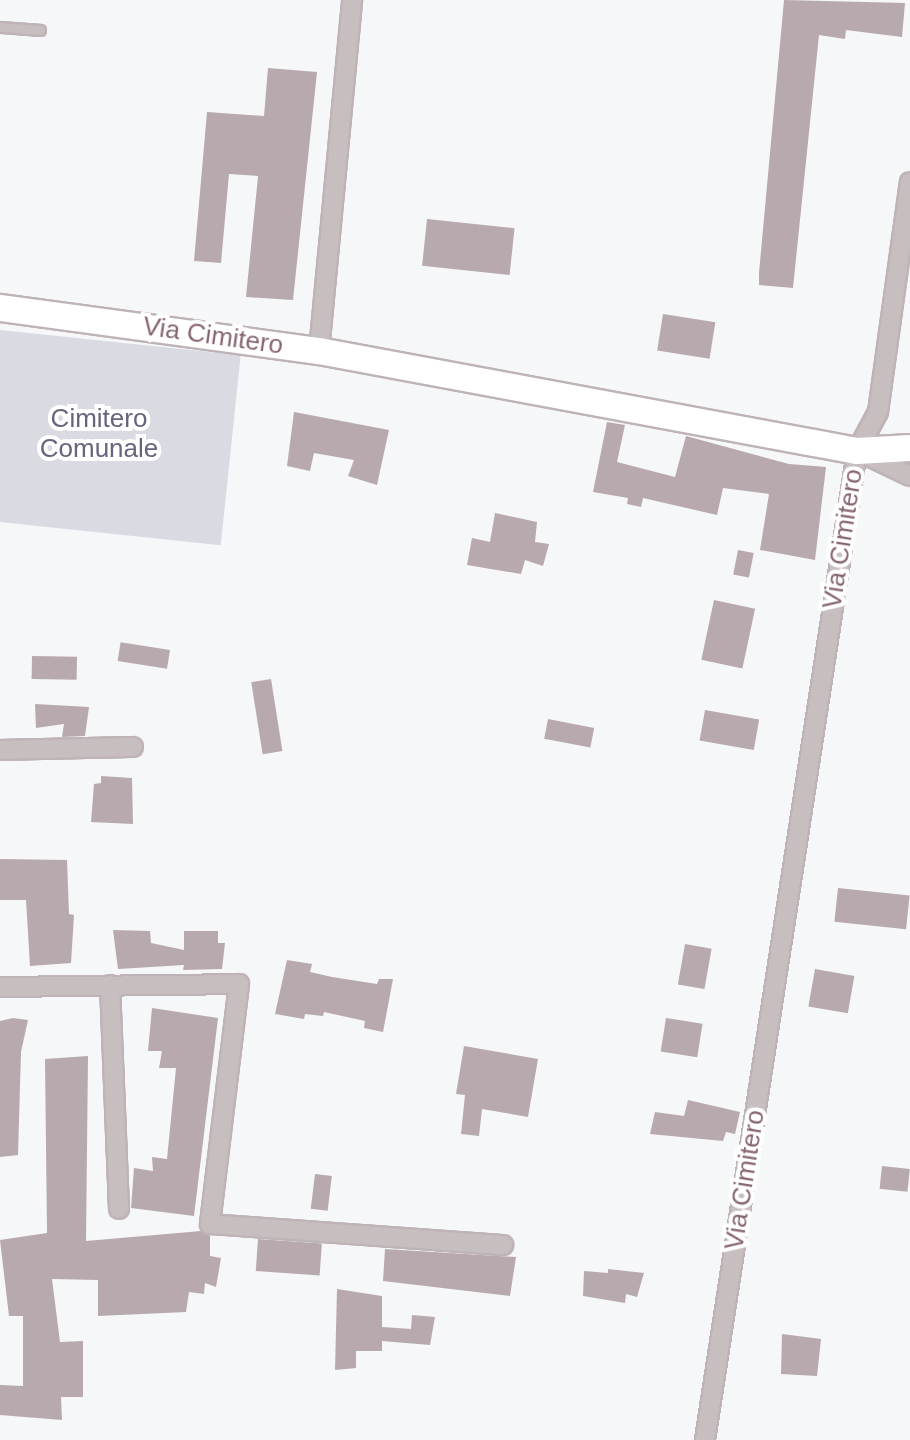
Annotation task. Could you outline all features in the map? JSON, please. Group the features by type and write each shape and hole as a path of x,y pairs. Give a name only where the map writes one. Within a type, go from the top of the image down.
{"street":[{"path":"319,351 352,0"},
{"path":"857,451 878,412 910,182"},
{"name":"Via Cimitero","path":"0,308 319,351 857,451 705,1440"},
{"path":"857,451 910,448"},
{"path":"857,451 910,476"},
{"path":"0,750 133,747"},
{"path":"0,987 239,984 210,1224 503,1245"},
{"path":"110,985 119,1209"}],"lane":[{"path":"0,27 40,30"}],"green space":[{"name":"Cimitero Comunale","path":"0,330 241,355 221,545 0,522"}],"building":[{"path":"784,0 905,3 902,37 846,30 845,39 819,35 793,288 759,285"},
{"path":"268,68 317,72 293,300 246,297 258,176 229,174 221,263 194,261 207,112 264,116"},
{"path":"427,219 515,228 510,275 422,266"},
{"path":"663,314 715,322 710,359 657,351"},
{"path":"294,412 389,430 377,485 348,476 354,460 314,453 310,471 287,466"},
{"path":"607,422 625,425 617,462 675,477 686,436 789,464 826,467 815,560 760,550 769,494 723,488 717,515 643,498 641,507 627,504 628,498 593,492"},
{"path":"495,513 537,522 535,542 549,544 543,566 525,560 521,574 467,565 472,538 490,542"},
{"path":"738,550 754,553 749,578 733,575"},
{"path":"714,600 755,609 742,668 701,660"},
{"path":"121,642 170,650 167,669 118,661"},
{"path":"32,656 77,657 77,680 32,679"},
{"path":"271,679 282,751 263,754 251,682"},
{"path":"35,704 89,707 85,736 62,737 64,724 36,728"},
{"path":"705,710 759,720 754,750 700,741"},
{"path":"548,719 594,728 590,748 544,739"},
{"path":"101,776 132,778 133,824 91,822 94,784 101,783"},
{"path":"0,859 67,860 69,914 74,915 71,963 30,966 26,900 0,900"},
{"path":"838,888 910,896 906,929 834,922"},
{"path":"113,930 150,931 151,943 184,950 184,931 218,931 218,943 225,943 222,969 183,970 184,965 118,969"},
{"path":"685,944 712,949 704,989 678,984"},
{"path":"287,960 312,964 310,972 332,977 377,984 379,979 393,979 383,1032 364,1028 365,1021 324,1012 323,1016 305,1014 304,1019 275,1014"},
{"path":"815,969 854,976 848,1013 808,1006"},
{"path":"152,1008 218,1018 194,1216 131,1208 134,1168 153,1171 152,1157 167,1159 176,1068 159,1068 162,1051 148,1051"},
{"path":"13,1018 28,1020 21,1052 18,1155 0,1157 0,1021"},
{"path":"666,1018 703,1024 697,1057 661,1052"},
{"path":"464,1046 538,1059 528,1117 482,1109 479,1136 461,1134 465,1095 456,1094"},
{"path":"88,1056 86,1241 201,1231 210,1236 210,1256 221,1258 216,1287 205,1283 204,1294 189,1292 186,1312 98,1316 98,1280 52,1279 60,1342 83,1341 83,1397 61,1397 62,1420 0,1415 0,1385 23,1386 23,1316 9,1316 0,1240 47,1233 45,1059"},
{"path":"688,1100 740,1112 735,1134 726,1132 723,1141 650,1134 655,1112 684,1116"},
{"path":"882,1166 910,1169 907,1192 880,1189"},
{"path":"315,1174 332,1176 328,1211 311,1209"},
{"path":"258,1239 322,1243 320,1275 256,1271"},
{"path":"385,1249 516,1257 510,1296 383,1281"},
{"path":"608,1269 644,1273 637,1297 626,1294 625,1303 583,1296 584,1271 608,1273"},
{"path":"337,1289 382,1296 382,1327 411,1329 412,1315 435,1317 430,1345 382,1341 382,1351 356,1351 356,1368 335,1370"},
{"path":"782,1334 821,1339 817,1376 781,1374"}]}
